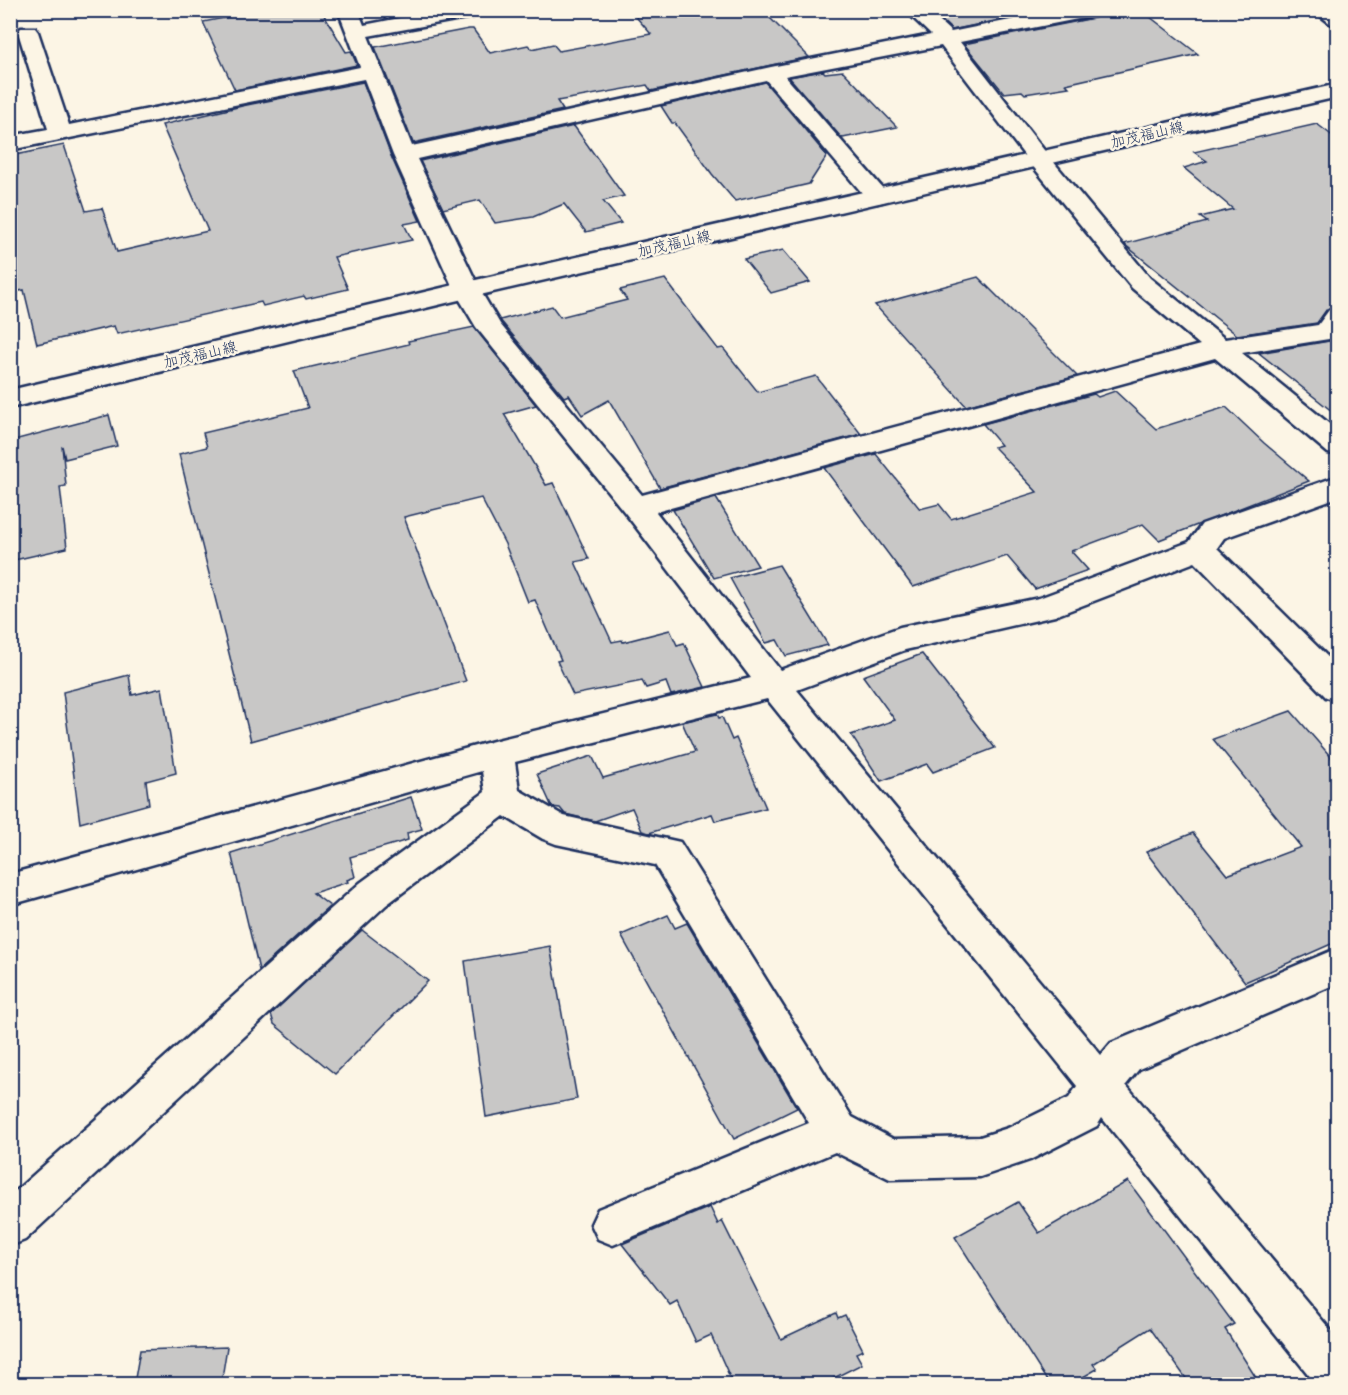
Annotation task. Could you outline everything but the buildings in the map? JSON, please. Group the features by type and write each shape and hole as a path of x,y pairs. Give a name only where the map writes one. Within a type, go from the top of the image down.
{"street":[{"path":"348,10 404,155 467,290 489,327 636,507 774,685 1338,1375"},
{"path":"357,32 477,10"},
{"path":"915,10 946,38 1039,159 1141,284 1338,446"},
{"path":"404,155 771,73 1093,10"},
{"path":"1323,10 1338,20"},
{"path":"28,32 61,133"},
{"path":"10,143 371,71"},
{"path":"771,73 877,196"},
{"name":"加茂福山線","path":"10,399 467,290 1338,90"},
{"path":"636,507 1220,348 1326,332 1338,315"},
{"path":"10,890 497,753 774,685 900,639 1044,608 1200,549 1213,531 1338,486"},
{"path":"1200,549 1335,682"},
{"path":"497,753 503,798"},
{"path":"503,798 556,829 667,853 837,1131 890,1159 980,1157 1015,1146 1083,1112 1101,1084 1125,1056 1338,965"},
{"path":"10,1225 372,894 503,798"},
{"path":"613,1224 837,1131"}]}
